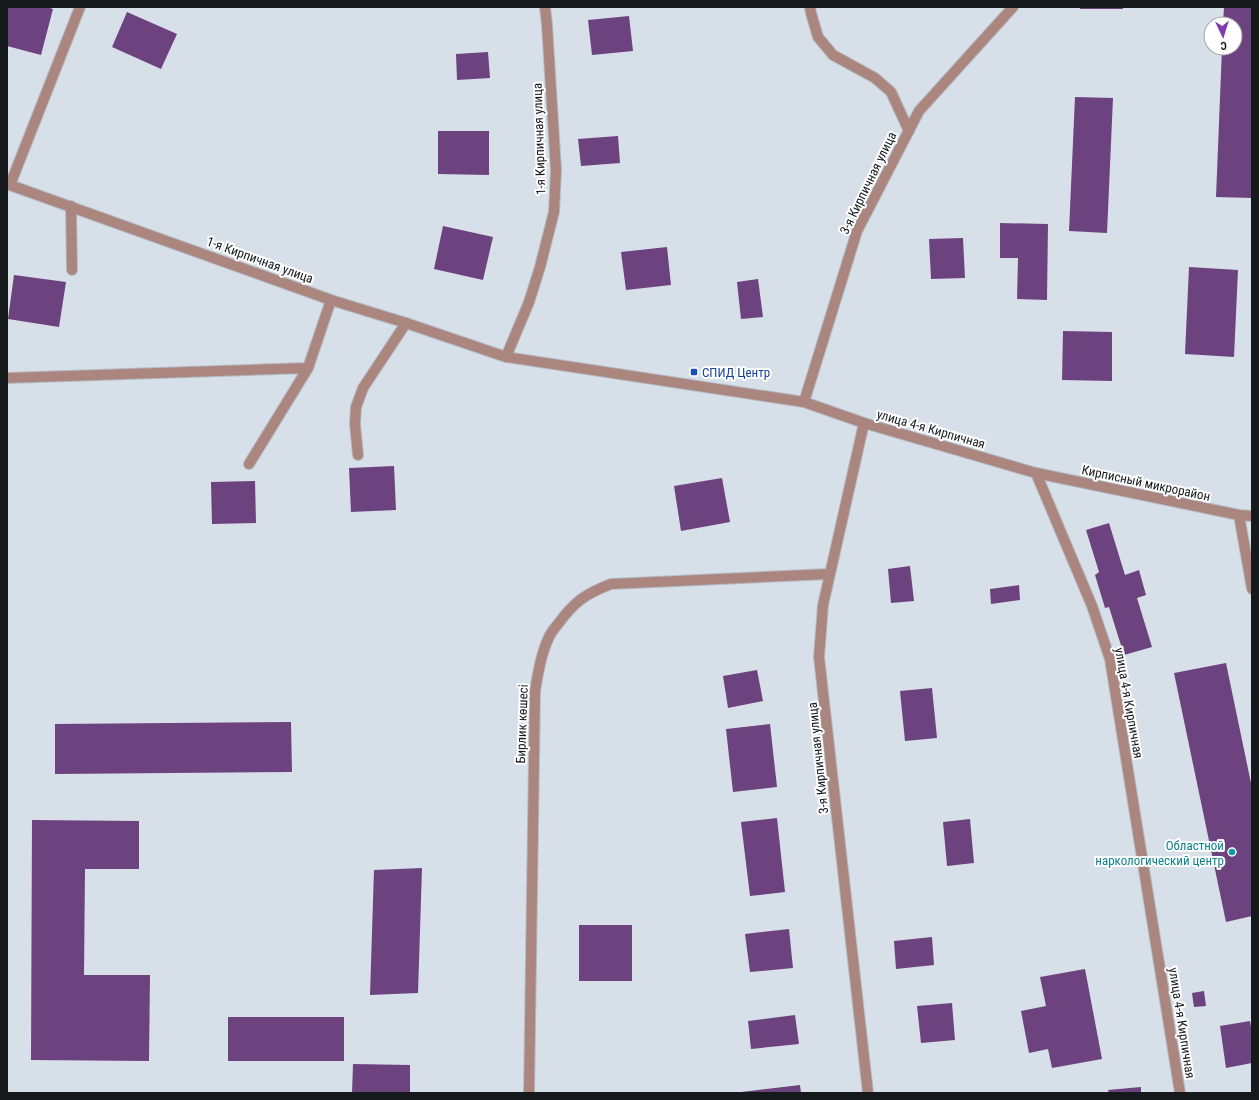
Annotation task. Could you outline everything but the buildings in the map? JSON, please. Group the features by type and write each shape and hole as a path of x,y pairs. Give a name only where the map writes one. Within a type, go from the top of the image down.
{"street":[{"path":"9,184 80,7"},
{"name":"1-я Кирпичная улица","path":"506,358 529,302 540,267 554,212 556,170 545,7"},
{"path":"810,7 810,13 818,37 833,54 875,78 891,92 909,131"},
{"name":"3-я Кирпичная улица","path":"804,402 857,231 919,111 1013,7"},
{"name":"1-я Кирпичная улица","path":"9,184 330,300 406,323 506,358 804,402"},
{"path":"71,206 72,270"},
{"path":"249,464 308,368 330,300"},
{"path":"358,455 355,424 356,407 363,388 406,323"},
{"path":"7,378 308,368"},
{"name":"улица 4-я Кирпичная","path":"804,402 864,423 1036,473 1092,606 1110,659 1180,1093"},
{"name":"3-я Кирпичная улица","path":"864,423 823,605 820,657 868,1093"},
{"name":"Кирписный микрорайон","path":"1036,473 1239,515 1252,516"},
{"path":"1239,515 1252,589"},
{"name":"Бирлик көшесі","path":"529,1093 535,691 542,658 549,636 577,601 595,590 612,584 829,574"}],"place":[{"name":"СПИД Центр","path":"694,372"},
{"name":"Областной наркологический центр","path":"1232,852"}]}
